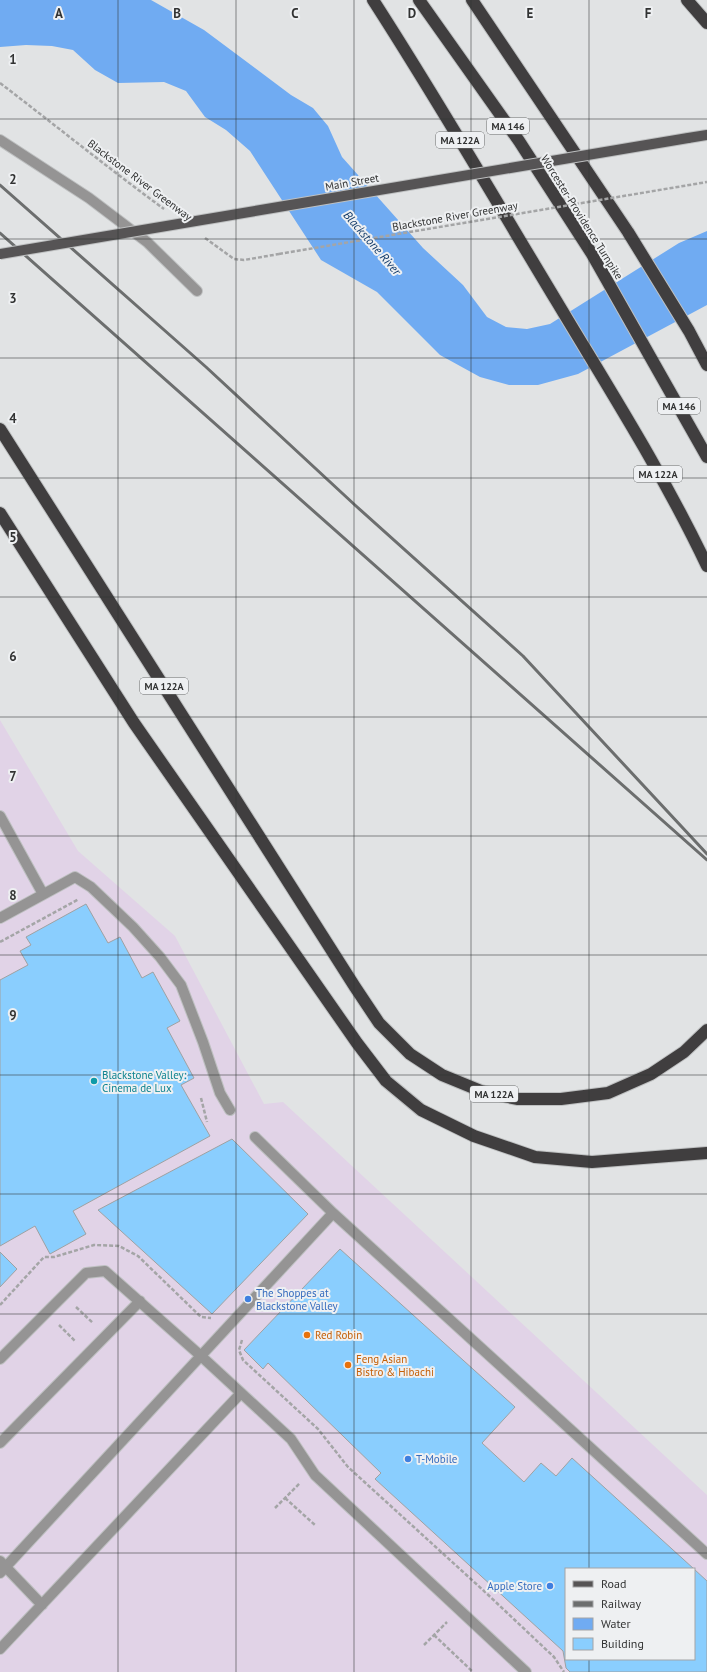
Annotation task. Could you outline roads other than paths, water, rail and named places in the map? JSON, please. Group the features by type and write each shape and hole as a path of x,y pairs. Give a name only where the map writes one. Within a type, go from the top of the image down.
{"highway":[{"name":"MA 122A","path":"373,0 430,89 606,384 687,525 707,566"},
{"name":"Worcester-Providence Turnpike","path":"420,0 519,141 592,254 707,457"},
{"path":"472,0 628,232 689,331 707,365"},
{"path":"687,0 707,22"},
{"name":"MA 122A","path":"0,429 355,987 379,1023 410,1054 442,1075 481,1091 518,1099 561,1099 608,1093 651,1074 684,1052 707,1030"},
{"path":"0,513 134,723 348,1030 386,1081 421,1110 474,1136 534,1157 592,1162 707,1153"}],"main road":[{"name":"Main Street","path":"0,254 707,135"}],"lane":[{"path":"0,140 89,198 147,242 197,291"},
{"path":"0,816 42,894"},
{"path":"0,918 75,876 91,887 133,927 160,957 181,985 203,1042 220,1093 230,1110"},
{"path":"255,1137 333,1213 707,1554"},
{"path":"42,1605 2,1567 201,1356 333,1213"},
{"path":"0,1360 86,1273 105,1271 292,1439 312,1472 526,1672"},
{"path":"0,1443 140,1301"},
{"path":"0,1649 241,1393"}],"water":[{"name":"Blackstone River","path":"0,0 151,0 204,30 291,95 313,108 328,126 342,157 423,248 463,285 487,317 506,327 527,329 550,324 679,243 707,231 707,305 578,374 538,385 509,385 480,377 440,355 377,292 321,260 250,151 226,130 205,117 186,91 164,82 118,83 95,70 73,50 52,46 26,45 0,47"}],"railway":[{"path":"0,185 206,367 356,506 523,656 707,854"},
{"path":"0,233 707,860"}],"place":[{"name":"Blackstone Valley: Cinema de Lux","path":"94,1081"},
{"name":"The Shoppes at Blackstone Valley","path":"248,1299"},
{"name":"Red Robin","path":"307,1335"},
{"name":"Feng Asian Bistro & Hibachi","path":"348,1365"},
{"name":"T-Mobile","path":"408,1459"},
{"name":"Apple Store","path":"550,1586"}]}
